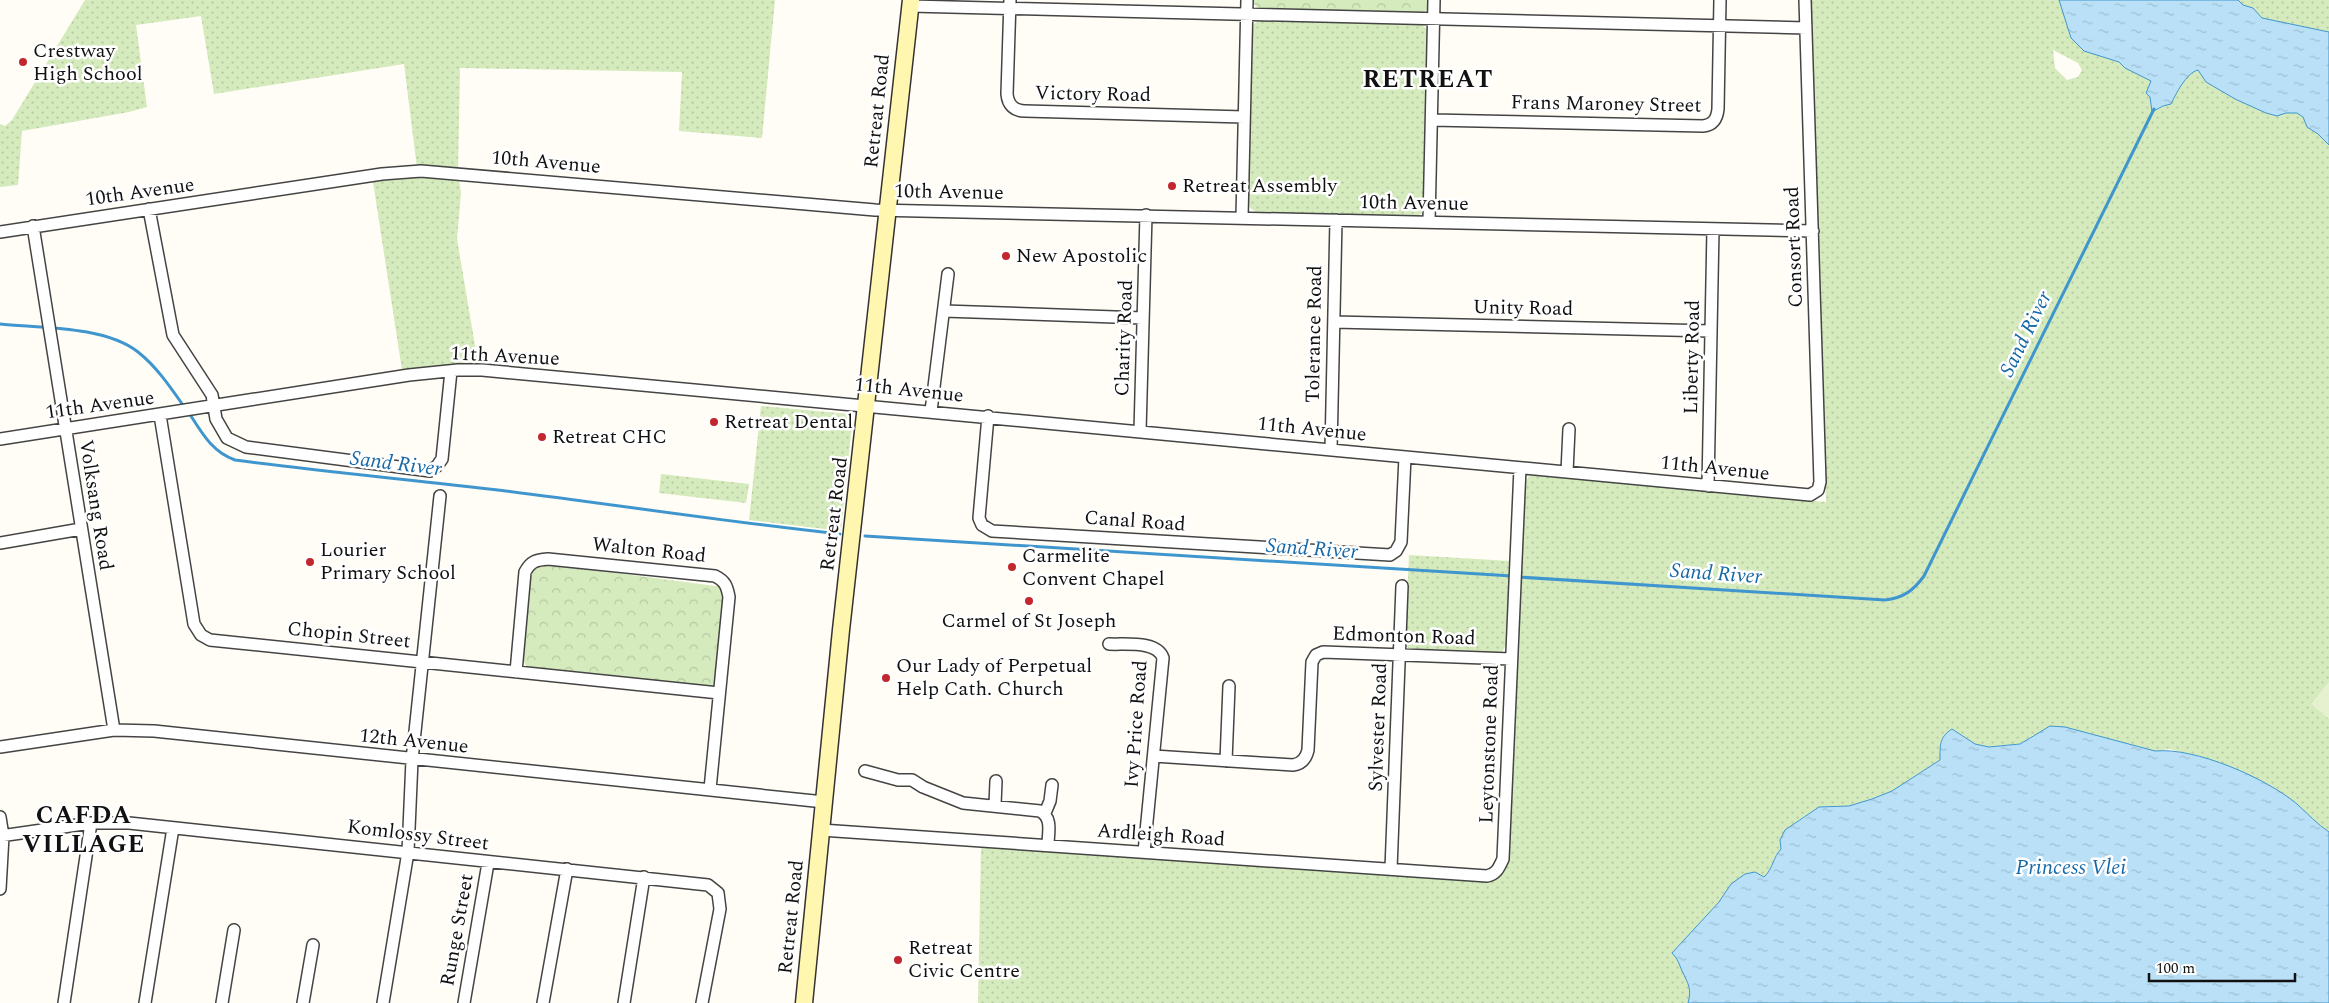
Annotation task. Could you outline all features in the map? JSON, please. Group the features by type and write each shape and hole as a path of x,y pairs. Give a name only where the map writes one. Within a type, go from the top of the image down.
{"main road":[{"name":"Retreat Road","path":"804,1003 852,535 868,405 911,3"}],"street":[{"path":"1242,217 1247,0"},
{"path":"1429,222 1434,0"},
{"name":"Frans Maroney Street","path":"1432,120 1707,126 1713,122 1718,114 1720,0"},
{"name":"Consort Road","path":"1805,0 1820,482 1816,492"},
{"path":"911,3 1010,4 1246,15 1806,28"},
{"name":"Victory Road","path":"1010,4 1008,98 1015,109 1025,111 1244,117"},
{"name":"10th Avenue","path":"0,232 382,174 421,171 888,210 1813,231"},
{"path":"148,210 173,335 212,395 209,406 227,438 246,447 430,471 442,459 451,371"},
{"name":"Charity Road","path":"1140,431 1146,215"},
{"name":"Tolerance Road","path":"1330,450 1336,220"},
{"name":"Volksang Road","path":"33,226 114,730"},
{"name":"Liberty Road","path":"1708,486 1713,229"},
{"path":"931,411 948,274"},
{"path":"944,311 1143,318"},
{"name":"Unity Road","path":"1334,322 1711,331"},
{"name":"11th Avenue","path":"0,439 409,375 482,370 988,416 1807,496 1816,492"},
{"name":"Chopin Street","path":"160,415 191,612 194,624 201,635 215,641 719,693"},
{"name":"Canal Road","path":"988,416 979,518 982,525 988,530 1386,555 1396,551 1400,542 1405,457"},
{"path":"1567,472 1569,428"},
{"name":"Leytonstone Road","path":"1497,871 1503,859 1520,468"},
{"path":"383,1003 408,852 412,760 440,496"},
{"path":"0,543 81,529"},
{"name":"Walton Road","path":"516,672 524,572 528,564 535,560 548,558 715,576 722,579 727,586 729,596 710,789"},
{"name":"Sylvester Road","path":"1391,869 1402,586"},
{"name":"Ivy Price Road","path":"1109,644 1153,647 1162,654 1164,662 1144,852"},
{"name":"Edmonton Road","path":"1154,756 1293,765 1302,761 1308,750 1311,666 1316,655 1326,652 1511,659"},
{"path":"1226,761 1229,686"},
{"name":"12th Avenue","path":"0,747 114,730 154,731 412,760 824,802"},
{"path":"865,770 898,780 912,780 924,787 964,802 1040,810 1045,813 1049,823 1048,845"},
{"path":"995,805 996,781"},
{"path":"1045,813 1051,796 1052,785"},
{"path":"0,816 2,836 0,889"},
{"path":"64,1003 92,823"},
{"name":"Komlossy Street","path":"2,836 92,823 129,823 708,885 718,893 720,909 702,1003"},
{"path":"145,1003 173,828"},
{"name":"Ardleigh Road","path":"821,830 1487,876 1497,871"},
{"name":"Runge Street","path":"464,1003 488,862"},
{"path":"543,1003 567,869"},
{"path":"624,1003 644,877"},
{"path":"222,1003 234,930"},
{"path":"303,1003 313,945"}],"green space":[{"path":"85,0 775,0 762,138 679,131 682,72 460,68 458,173 461,193 457,239 478,363 402,370 373,182 418,176 404,64 214,94 201,16 136,25 147,107 129,112 22,131 18,185 0,187 0,124 5,126 12,120"},
{"path":"1251,0 1431,0 1428,9 1420,14 1259,10"},
{"path":"1810,0 2329,0 2329,832 2318,825 2297,804 2270,787 2233,769 2170,749 2155,751 2101,737 2033,735 2020,744 1989,747 1975,744 1952,729 1940,743 1940,760 1892,791 1872,799 1849,806 1819,807 1796,822 1780,840 1781,849 1764,877 1755,872 1731,884 1719,902 1672,953 1676,957 1689,986 1688,1003 978,1003 981,846 1495,878 1500,875 1506,864 1524,484 1530,475 1826,502","holes":["2053,50 2078,63 2082,70 2078,77 2067,80 2055,68"]},
{"path":"1261,19 1421,24 1429,31 1424,208 1421,214 1413,217 1257,213 1248,206 1251,29"},
{"path":"761,406 848,414 852,424 841,531 749,520"},
{"path":"661,474 749,484 746,503 659,493"},
{"path":"1409,555 1510,561 1507,643 1502,652 1408,648 1405,641"},
{"path":"540,563 723,587 725,592 716,678 712,686 707,687 527,667 523,660 531,570"},
{"path":"2329,682 2329,719 2311,704"}],"water":[{"path":"2059,0 2238,0 2243,5 2253,8 2262,18 2329,32 2329,145 2318,134 2307,127 2303,117 2297,113 2286,113 2277,116 2266,113 2235,99 2206,82 2198,70 2189,75 2171,104 2152,112 2150,97 2146,93 2151,81 2125,68 2119,62 2084,51 2071,38"},
{"name":"Princess Vlei","path":"2050,726 2065,727 2155,751 2190,754 2229,766 2284,794 2329,832 2329,1003 1688,1003 1689,986 1676,957 1672,953 1719,902 1731,884 1745,874 1755,872 1764,877 1767,874 1781,849 1780,840 1785,830 1819,807 1849,806 1892,791 1940,760 1942,739 1952,729 1975,744 1989,747 2020,744"}],"waterway":[{"name":"Sand River","path":"1518,577 1885,600 1897,598 1912,590 1924,576 2154,109"},
{"name":"Sand River","path":"0,324 72,330 108,337 124,343 151,364 185,408"},
{"name":"Sand River","path":"189,413 203,435 214,447 227,457 235,460 506,491 840,534"},
{"name":"Sand River","path":"865,536 1512,576"}],"place":[{"name":"Crestway High School","path":"23,62"},
{"name":"Retreat Assembly","path":"1172,186"},
{"name":"New Apostolic","path":"1006,256"},
{"name":"Retreat Dental","path":"714,422"},
{"name":"Retreat CHC","path":"542,437"},
{"name":"Lourier Primary School","path":"310,562"},
{"name":"Carmelite Convent Chapel","path":"1012,567"},
{"name":"Carmel of St Joseph","path":"1029,601"},
{"name":"Our Lady of Perpetual Help Cath. Church","path":"886,678"},
{"name":"Retreat Civic Centre","path":"898,960"}],"district":[{"name":"RETREAT","path":"1428,80"},
{"name":"CAFDA VILLAGE","path":"84,830"}]}
